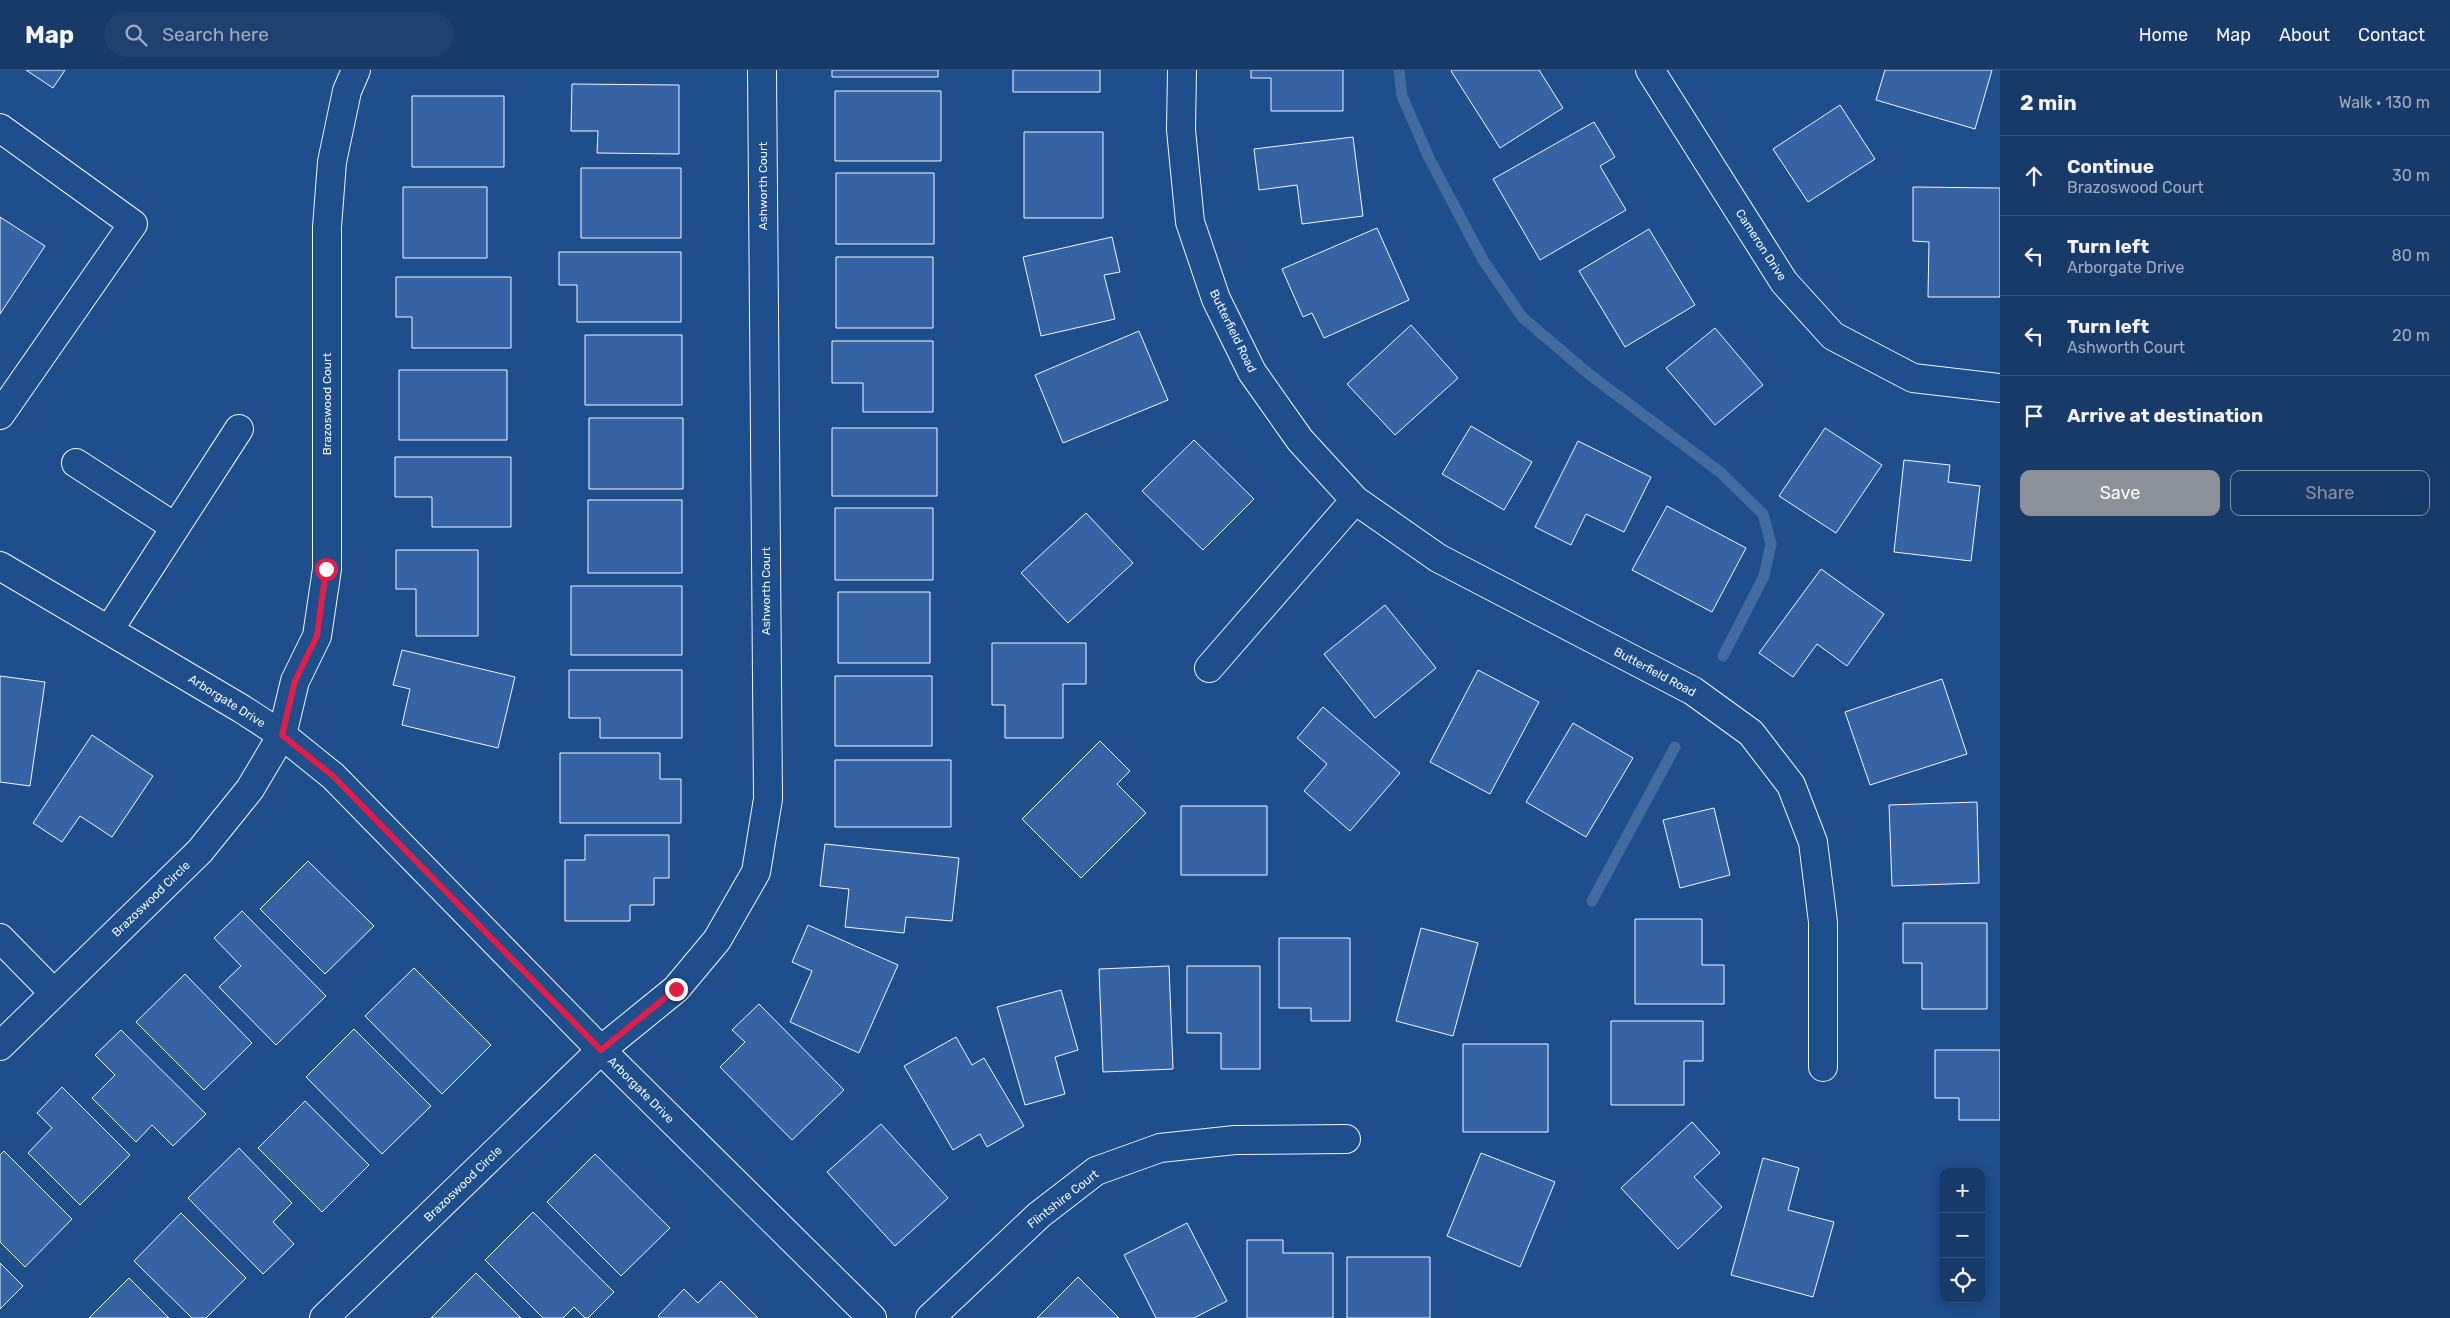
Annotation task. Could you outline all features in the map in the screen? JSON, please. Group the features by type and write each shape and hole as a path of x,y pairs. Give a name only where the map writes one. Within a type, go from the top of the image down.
{"street":[{"name":"Brazoswood Court","path":"282,735 295,681 317,636 326,569 326,227 332,162 347,90 356,70"},
{"name":"Ashworth Court","path":"601,1050 676,989 716,940 756,872 768,798 762,70"},
{"name":"Butterfield Road","path":"1182,70 1181,130 1190,222 1216,298 1257,379 1300,440 1355,500 1438,558 1693,691 1751,733 1791,784 1813,842 1823,922 1823,1067"},
{"name":"Cameron Drive","path":"1653,71 1784,282 1833,336 1913,378 2000,388"},
{"path":"0,128 133,224 0,415"},
{"path":"110,630 239,429"},
{"path":"76,463 175,527"},
{"path":"1209,668 1355,500"},
{"name":"Arborgate Drive","path":"0,566 202,684 282,735 333,776 601,1050 872,1318"},
{"name":"Brazoswood Circle","path":"0,1046 200,852 250,789 282,735"},
{"path":"0,938 54,992"},
{"name":"Brazoswood Circle","path":"324,1318 601,1050"},
{"name":"Flintshire Court","path":"930,1318 1039,1215 1096,1171 1160,1148 1235,1140 1346,1139"}],"building":[{"path":"26,70 65,70 53,88"},
{"path":"832,70 938,70 938,77 832,77"},
{"path":"1013,70 1100,70 1100,92 1013,92"},
{"path":"1251,70 1343,70 1343,111 1271,111 1271,78 1251,78"},
{"path":"1452,70 1539,70 1563,108 1500,148"},
{"path":"1885,70 1992,70 1975,129 1876,100"},
{"path":"572,84 679,85 679,154 597,153 598,131 571,131"},
{"path":"835,91 941,91 941,161 835,161"},
{"path":"412,96 504,96 504,167 412,167"},
{"path":"1840,105 1875,159 1808,202 1773,149"},
{"path":"1594,122 1615,157 1600,166 1626,210 1540,260 1493,179"},
{"path":"1024,132 1103,132 1103,218 1024,218"},
{"path":"1353,137 1363,216 1302,224 1297,185 1259,190 1254,149"},
{"path":"581,168 681,168 681,238 581,238"},
{"path":"836,173 934,173 934,244 836,244"},
{"path":"403,187 487,187 487,258 403,258"},
{"path":"1913,187 2000,188 2000,297 1928,297 1929,242 1913,241"},
{"path":"0,217 45,246 0,314"},
{"path":"1377,228 1409,300 1324,338 1312,313 1303,317 1282,269"},
{"path":"1649,229 1695,305 1625,347 1579,271"},
{"path":"1112,237 1120,272 1104,275 1115,319 1041,336 1023,257"},
{"path":"559,252 681,252 681,322 577,322 577,285 559,285"},
{"path":"836,257 933,257 933,328 836,328"},
{"path":"396,277 511,277 511,348 412,348 412,317 396,317"},
{"path":"1411,325 1458,378 1395,435 1347,384"},
{"path":"1715,328 1763,385 1715,425 1666,368"},
{"path":"1139,331 1168,400 1063,443 1035,375"},
{"path":"585,335 682,335 682,405 585,405"},
{"path":"832,341 933,341 933,412 863,412 863,383 832,383"},
{"path":"399,370 507,370 507,440 399,440"},
{"path":"589,418 683,418 683,489 589,489"},
{"path":"1471,426 1532,462 1504,510 1442,474"},
{"path":"832,428 937,428 937,496 832,496"},
{"path":"1825,428 1882,465 1836,533 1779,496"},
{"path":"1194,440 1254,499 1203,550 1142,491"},
{"path":"1578,441 1651,477 1624,532 1586,514 1571,545 1535,527"},
{"path":"395,457 511,457 511,527 432,527 432,497 395,497"},
{"path":"1904,460 1950,465 1948,482 1980,486 1971,561 1894,552"},
{"path":"588,500 682,500 682,573 588,573"},
{"path":"1667,506 1746,548 1712,612 1632,570"},
{"path":"835,508 933,508 933,580 835,580"},
{"path":"1086,513 1133,563 1068,623 1021,573"},
{"path":"396,550 478,550 478,636 416,636 416,589 396,589"},
{"path":"1821,569 1884,614 1847,666 1817,644 1793,677 1759,653"},
{"path":"571,586 682,586 682,655 571,655"},
{"path":"838,592 930,592 930,663 838,663"},
{"path":"1385,605 1436,668 1375,718 1324,654"},
{"path":"992,643 1086,643 1086,684 1063,684 1063,738 1005,738 1005,705 992,705"},
{"path":"402,650 515,677 498,748 402,725 410,689 393,685"},
{"path":"569,670 682,670 682,738 600,738 600,718 569,718"},
{"path":"1478,670 1539,702 1490,794 1430,762"},
{"path":"0,676 45,682 30,786 0,782"},
{"path":"835,676 932,676 932,746 835,746"},
{"path":"1942,679 1967,754 1870,785 1845,712"},
{"path":"1323,707 1400,773 1350,831 1304,791 1327,764 1297,738"},
{"path":"1573,723 1633,758 1586,837 1526,802"},
{"path":"92,735 153,776 112,837 80,816 62,842 33,823"},
{"path":"1100,741 1130,771 1117,784 1146,813 1081,878 1022,819"},
{"path":"560,753 660,753 660,779 681,779 681,823 560,823"},
{"path":"835,760 951,760 951,827 835,827"},
{"path":"1977,802 1979,883 1892,886 1889,805"},
{"path":"1181,806 1267,806 1267,875 1181,875"},
{"path":"1714,808 1730,875 1680,888 1663,820"},
{"path":"585,835 669,835 669,878 654,878 654,905 630,905 630,921 565,921 565,860 585,860"},
{"path":"825,844 959,858 952,921 906,917 904,933 845,927 849,889 820,886"},
{"path":"308,861 374,926 325,974 260,909"},
{"path":"242,911 326,996 276,1045 219,987 241,966 214,938"},
{"path":"1635,919 1702,919 1702,965 1724,965 1724,1004 1635,1004"},
{"path":"1903,923 1987,923 1987,1009 1922,1009 1922,963 1903,963"},
{"path":"808,925 898,965 859,1053 790,1022 812,971 792,962"},
{"path":"1421,928 1478,943 1453,1036 1396,1021"},
{"path":"1279,938 1350,938 1350,1021 1311,1021 1311,1008 1279,1008"},
{"path":"1169,966 1173,1069 1103,1072 1099,969"},
{"path":"1187,966 1260,966 1260,1069 1221,1069 1221,1033 1187,1033"},
{"path":"414,968 491,1045 442,1094 365,1016"},
{"path":"185,974 252,1043 204,1090 136,1022"},
{"path":"1061,990 1078,1050 1055,1057 1065,1094 1025,1105 997,1007"},
{"path":"759,1004 844,1090 792,1140 720,1067 745,1042 732,1030"},
{"path":"1611,1021 1703,1021 1703,1061 1684,1061 1684,1105 1611,1105"},
{"path":"354,1029 431,1106 382,1154 306,1077"},
{"path":"121,1030 206,1114 173,1146 152,1125 136,1142 92,1098 115,1075 95,1055"},
{"path":"956,1037 972,1065 984,1058 1024,1126 987,1147 980,1134 953,1150 904,1066"},
{"path":"1463,1044 1548,1044 1548,1132 1463,1132"},
{"path":"1935,1050 2000,1050 2000,1120 1959,1120 1959,1098 1935,1098"},
{"path":"62,1087 130,1155 80,1205 28,1153 52,1128 37,1113"},
{"path":"305,1101 369,1165 322,1212 258,1148"},
{"path":"1692,1122 1720,1153 1694,1177 1722,1207 1678,1249 1621,1188"},
{"path":"881,1124 948,1198 895,1246 827,1172"},
{"path":"239,1148 292,1203 273,1222 294,1244 263,1274 188,1198"},
{"path":"4,1151 72,1219 25,1267 0,1242 0,1155"},
{"path":"1481,1153 1555,1182 1520,1267 1447,1236"},
{"path":"595,1154 670,1228 621,1276 547,1202"},
{"path":"1763,1158 1799,1168 1788,1210 1834,1222 1813,1297 1731,1275"},
{"path":"533,1212 614,1292 588,1318 585,1318 574,1307 563,1318 543,1318 485,1260"},
{"path":"181,1213 246,1278 206,1318 192,1318 134,1261"},
{"path":"1187,1223 1227,1301 1194,1318 1156,1318 1124,1255"},
{"path":"1247,1240 1283,1240 1283,1253 1333,1253 1333,1318 1247,1318"},
{"path":"1347,1257 1430,1257 1430,1318 1347,1318"},
{"path":"0,1263 23,1286 0,1309"},
{"path":"476,1273 521,1318 431,1318"},
{"path":"1078,1277 1119,1318 1037,1318"},
{"path":"129,1278 169,1318 89,1318"},
{"path":"721,1281 758,1318 660,1318 658,1316 684,1289 698,1303"}],"waterway":[{"path":"1399,70 1402,96 1429,158 1483,260 1522,317 1590,375 1720,472 1763,514 1771,544 1764,576 1723,656"},
{"path":"1592,901 1675,747"}],"route":[{"path":"326,569 317,636 295,681 282,735 333,776 601,1050 676,989"}]}
